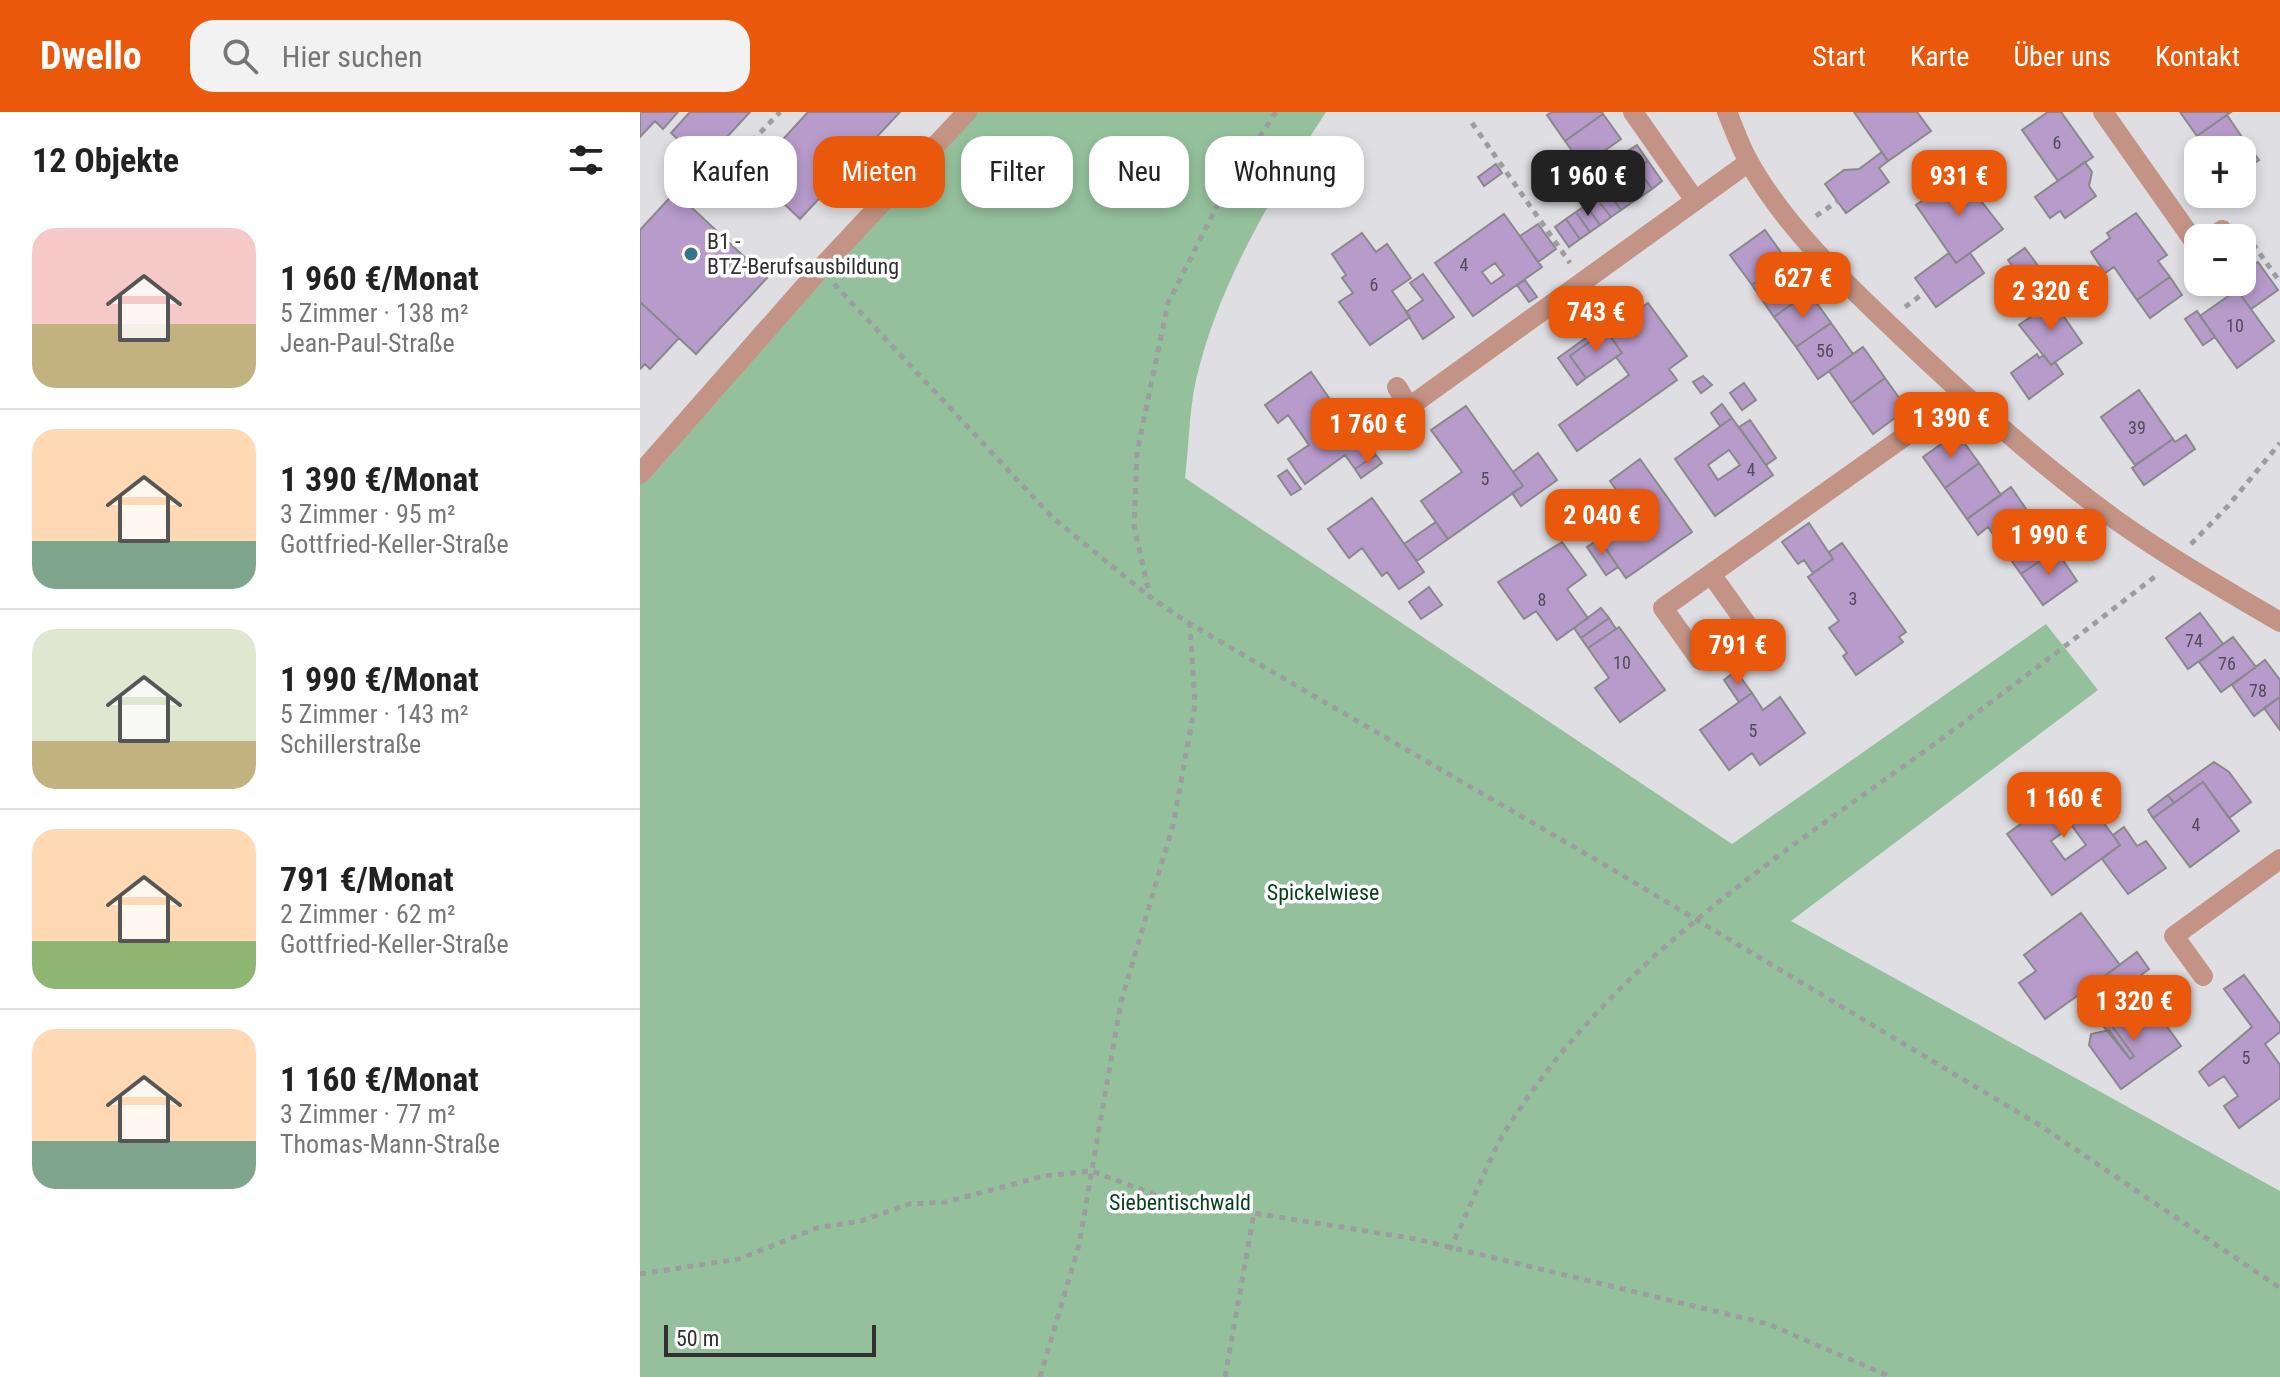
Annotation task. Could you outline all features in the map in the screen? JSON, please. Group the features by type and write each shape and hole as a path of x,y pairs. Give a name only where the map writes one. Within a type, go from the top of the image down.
{"street":[{"path":"640,474 820,269 967,112"},
{"path":"1633,112 1694,199"},
{"path":"1727,112 1749,162 1825,259 1964,395 2067,482 2176,560 2280,622"},
{"path":"2103,112 2184,227"},
{"path":"1397,387 1409,407 1749,162"},
{"path":"1711,574 1964,395"},
{"path":"2203,976 2174,936 2280,859"}],"path":[{"path":"757,136 780,112"},
{"path":"1150,597 1134,526 1137,452 1168,303 1227,186 1276,112"},
{"path":"1472,123 1584,282"},
{"path":"2256,248 2280,282"},
{"path":"820,269 1054,519 1150,597 1190,624 1699,920 2041,1126 2280,1288"},
{"path":"1449,1250 1468,1214 1491,1155 1539,1083 1608,999 1732,889 1985,708 2176,560 2228,506 2280,443"},
{"path":"1040,1377 1079,1245 1121,1002 1173,825 1195,705 1190,624"},
{"path":"640,1274 739,1259 817,1228 861,1221 909,1204 946,1202 1030,1179 1092,1171 1135,1190 1166,1199 1416,1239 1449,1250 1768,1324 1891,1377"},
{"path":"1225,1377 1254,1213"}],"green space":[{"path":"977,112 1326,112 1311,136 1205,136 1205,208 1266,208 1233,275 1206,345 1190,416 1185,478 1732,844 2046,624 2098,690 1791,921 2280,1191 2280,1377 640,1377 640,484 887,208 945,208 945,146"}],"building":[{"path":"640,112 678,112 663,129 655,121 640,137"},
{"path":"690,112 750,112 728,136 674,136 671,133"},
{"path":"808,112 900,112 878,136 813,136 813,205 800,219 789,208 797,208 797,136 786,136"},
{"path":"1552,112 1603,114 1565,141 1547,115"},
{"path":"1854,112 1917,112 1931,131 1888,161"},
{"path":"2048,112 2061,112 2093,157 2058,181 2022,130"},
{"path":"2180,112 2231,112 2197,136"},
{"path":"1603,114 1621,139 1583,166 1565,141"},
{"path":"2227,115 2241,136 2197,136"},
{"path":"1637,145 1648,161 1638,169 1626,152"},
{"path":"1882,152 1888,161 1879,168 1889,182 1846,213 1825,184 1844,170 1859,169"},
{"path":"1648,161 1662,181 1652,189 1638,169"},
{"path":"2085,162 2092,172 2089,186 2096,196 2065,218 2060,211 2050,218 2035,197"},
{"path":"1496,164 1502,173 1484,186 1478,177"},
{"path":"1638,169 1652,189 1642,196 1627,176"},
{"path":"1960,174 2003,229 1956,263 1916,205"},
{"path":"1627,176 1642,196 1631,203 1617,183"},
{"path":"1617,183 1631,203 1621,210 1607,190"},
{"path":"1607,190 1621,210 1611,217 1596,198"},
{"path":"1596,198 1611,217 1600,225 1586,205"},
{"name":"B1 - BTZ-Berufsausbildung","path":"664,204 664,208 692,208 767,278 696,354 640,302 640,230"},
{"path":"1586,205 1600,225 1590,232 1576,212"},
{"path":"1576,212 1590,232 1580,239 1566,219"},
{"path":"2136,213 2167,255 2158,261 2170,277 2137,300 2114,267 2105,273 2091,252 2110,238 2107,233"},
{"path":"1504,214 1542,267 1473,316 1435,263","holes":["1495,263 1504,275 1491,284 1482,272"]},
{"path":"1566,219 1580,239 1569,247 1555,227"},
{"path":"1538,224 1556,249 1538,262 1520,236"},
{"path":"1765,230 1787,261 1752,285 1730,255"},
{"path":"1362,233 1376,252 1387,244 1411,278 1392,291 1410,317 1370,345 1339,302 1353,293 1342,278 1346,275 1332,254"},
{"path":"2025,248 2041,270 2024,282 2008,260"},
{"path":"1949,253 1956,263 1970,253 1984,273 1936,307 1915,278"},
{"path":"1787,261 1809,292 1774,317 1752,285"},
{"path":"2258,262 2278,290 2251,309 2241,296 2256,296"},
{"path":"1423,274 1454,317 1423,339 1406,312 1423,300 1410,283"},
{"path":"2170,277 2182,295 2150,318 2137,300"},
{"path":"1525,280 1537,297 1529,302 1517,285"},
{"path":"1809,292 1831,323 1796,347 1774,317"},
{"path":"2228,296 2241,296 2274,341 2237,368 2200,316"},
{"path":"2053,301 2082,343 2051,365 2019,325"},
{"name":"B1 - BTZ-Berufsausbildung","path":"640,302 679,338 650,369 645,364 640,369"},
{"path":"1648,303 1687,356 1669,369 1677,380 1577,451 1559,425 1629,375 1616,357 1622,353 1606,330 1570,356 1586,378 1577,385 1558,358 1619,314 1624,320"},
{"path":"2197,311 2215,337 2203,345 2185,319"},
{"path":"1831,323 1853,354 1818,379 1796,347"},
{"path":"1606,330 1622,353 1586,378 1570,356"},
{"path":"1863,347 1885,378 1851,403 1829,371"},
{"path":"2037,354 2039,358 2044,355 2051,365 2055,362 2063,374 2029,399 2011,373"},
{"path":"1311,372 1361,444 1366,441 1376,455 1355,469 1345,455 1305,484 1288,459 1309,445 1288,415 1278,423 1265,405"},
{"path":"1703,376 1712,385 1701,393 1693,382"},
{"path":"1885,378 1907,409 1873,434 1851,403"},
{"path":"1744,383 1756,400 1742,410 1730,393"},
{"path":"2139,390 2173,439 2135,465 2101,417"},
{"path":"1722,404 1732,418 1720,426 1711,413"},
{"path":"1466,406 1523,486 1448,539 1421,501 1462,472 1431,430"},
{"path":"1732,418 1773,475 1715,516 1675,459","holes":["1729,450 1740,465 1718,480 1708,465"]},
{"path":"1750,420 1776,458 1766,465 1739,427"},
{"path":"1957,433 1979,463 1945,488 1923,457"},
{"path":"2186,435 2195,449 2144,485 2132,468 2173,439 2175,442"},
{"path":"1538,453 1557,480 1521,506 1512,493 1523,486 1513,472"},
{"path":"1376,455 1382,463 1361,478 1355,469"},
{"path":"1640,459 1692,532 1626,578 1599,539 1633,514 1610,481"},
{"path":"1979,463 2001,495 1967,519 1945,488"},
{"path":"1287,470 1301,489 1291,495 1278,476"},
{"path":"2011,487 2033,519 1999,543 1988,527 1978,535 1967,519"},
{"path":"1372,498 1424,572 1399,589 1387,572 1382,576 1362,548 1349,558 1328,529"},
{"path":"2033,519 2056,550 2021,574 1999,543"},
{"path":"1436,522 1448,539 1417,561 1404,544"},
{"path":"1809,523 1833,559 1813,573 1804,560 1798,564 1782,542"},
{"path":"1599,539 1618,567 1606,575 1587,547"},
{"path":"1562,542 1586,575 1567,589 1588,618 1557,640 1536,611 1524,619 1498,582"},
{"path":"1842,543 1906,632 1899,637 1903,642 1856,675 1843,656 1847,653 1829,628 1839,621 1808,577 1833,559 1829,552"},
{"path":"2056,550 2077,581 2043,605 2021,574"},
{"path":"1429,587 1442,605 1421,619 1409,602"},
{"path":"1601,608 1609,618 1581,638 1574,628"},
{"path":"2200,613 2223,644 2188,669 2166,638"},
{"path":"1609,618 1616,629 1588,648 1581,638"},
{"path":"1619,627 1665,690 1620,722 1595,688 1609,678 1588,648"},
{"path":"2233,637 2256,667 2221,692 2199,662"},
{"path":"2265,660 2280,680 2280,697 2254,716 2232,685"},
{"path":"1736,671 1752,693 1739,702 1724,680"},
{"path":"1752,693 1763,710 1780,697 1805,733 1760,765 1752,753 1729,770 1700,730"},
{"path":"2280,697 2280,730 2264,708"},
{"path":"2214,762 2229,772 2251,802 2229,818 2203,782 2174,803 2168,795"},
{"path":"2203,782 2239,831 2190,867 2153,818"},
{"path":"2075,784 2120,845 2052,895 2007,834","holes":["2072,826 2086,845 2065,860 2051,841"]},
{"path":"2168,795 2174,803 2153,818 2148,810"},
{"path":"2124,827 2137,846 2146,841 2166,868 2128,894 2102,859 2120,845 2113,835"},
{"path":"2081,913 2120,965 2045,1019 2019,983 2036,971 2024,955"},
{"path":"2137,952 2149,969 2112,997 2099,980"},
{"path":"2244,975 2280,1024 2280,1032 2265,1044 2280,1065 2280,1098 2239,1128 2224,1106 2238,1096 2224,1076 2209,1086 2199,1072 2252,1027 2224,989"},
{"path":"2132,982 2143,997 2113,1019 2101,1004"},
{"path":"2145,996 2181,1046 2121,1089 2089,1045 2091,1034 2109,1030 2130,1059 2134,1056 2109,1022"},
{"path":"2107,1013 2113,1019 2109,1022 2134,1056 2130,1059 2098,1020"}],"place":[{"name":"B1 - BTZ-Berufsausbildung","path":"691,254"}],"park label":[{"name":"Spickelwiese","path":"1323,892"},
{"name":"Siebentischwald","path":"1180,1202"}]}
